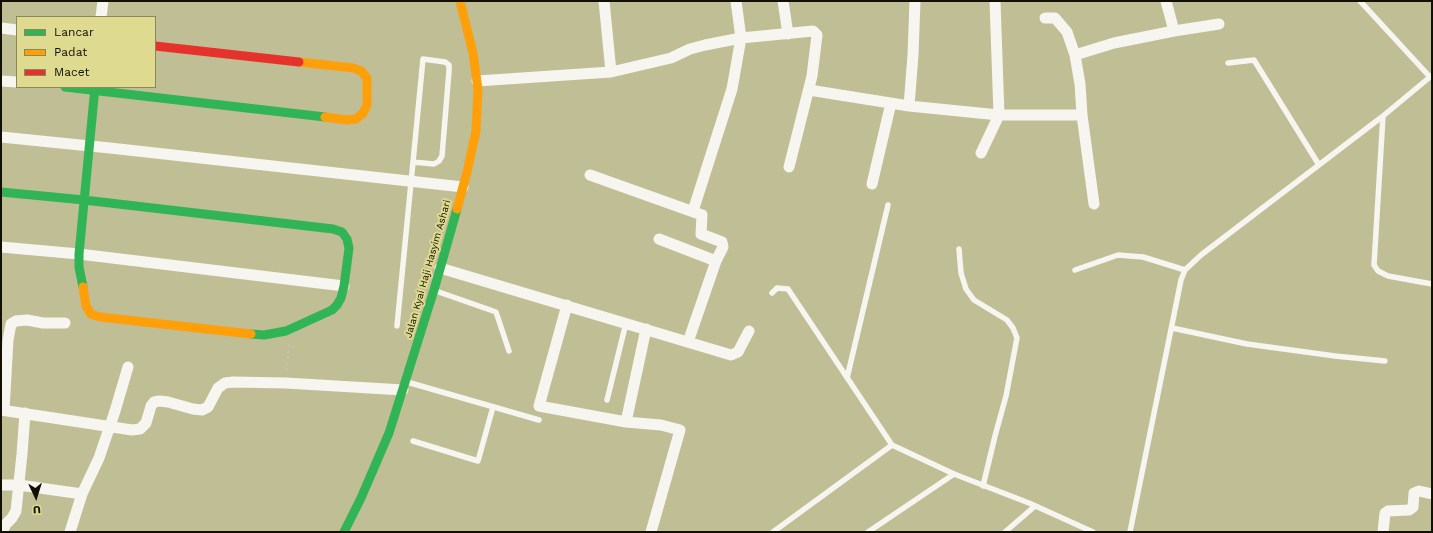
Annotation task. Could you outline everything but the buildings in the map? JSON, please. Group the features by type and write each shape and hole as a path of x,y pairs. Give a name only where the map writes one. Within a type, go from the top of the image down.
{"street":[{"path":"101,16 103,1"},
{"name":"Jalan Kyai Haji Hasyim Ashari","path":"344,532 361,498 389,433 405,386 463,188 476,131 478,81 473,53 460,1"},
{"path":"604,1 611,72"},
{"path":"693,211 732,89 740,38 736,1"},
{"path":"783,1 788,34"},
{"path":"909,106 915,1"},
{"path":"981,153 999,115 996,1"},
{"path":"1166,1 1174,31"},
{"path":"1045,18 1055,18 1067,32 1075,55 1080,84 1082,115 1094,204"},
{"path":"1075,55 1114,43 1219,24"},
{"path":"1,28 16,30"},
{"path":"478,81 611,72 671,58 690,49 704,45 740,38 813,31 816,33 812,76 789,167"},
{"path":"1,192 84,200 334,229 342,232 348,239 349,248 341,298 332,310 286,331 264,335 100,317 91,314 86,306 79,254 84,200 89,146 95,88 347,120 356,119 363,113 366,105 368,87 367,78 362,71 353,68 156,46"},
{"path":"1,81 16,82"},
{"path":"809,90 909,106 999,115 1082,115"},
{"path":"872,184 891,103"},
{"path":"1,137 463,188"},
{"path":"590,175 702,215 701,234 722,242 722,247 688,342"},
{"path":"659,239 716,261"},
{"path":"1,247 79,254 344,286"},
{"path":"440,268 731,355 738,352 749,332"},
{"path":"567,305 539,406 626,422 661,425 680,430 651,532"},
{"path":"66,323 43,323 19,320 11,324 4,372 2,410 132,430 140,428 146,423 150,406 154,402 160,401 202,410 208,407 218,388 225,383 405,386"},
{"path":"626,422 646,329"},
{"path":"70,532 82,494 100,458 128,367"},
{"path":"2,532 16,511 24,413"},
{"path":"1,485 19,485 82,494"},
{"path":"1383,532 1385,513 1388,511 1409,510 1413,507 1414,493 1419,491 1432,494"}],"lane":[{"path":"1130,532 1184,270 1201,255 1383,116 1431,76 1360,1"},
{"path":"397,326 413,162 424,59 445,62 449,65 450,71 442,156 439,161 434,164 413,162"},
{"path":"1228,63 1254,60 1319,165"},
{"path":"1383,116 1374,265 1378,271 1388,276 1432,284"},
{"path":"847,378 888,205"},
{"path":"959,249 961,273 966,289 974,300 1007,320 1013,328 1017,338 1006,396 983,486"},
{"path":"1075,270 1118,255 1143,256 1184,270"},
{"path":"772,293 777,288 788,289 892,445 954,474 1035,506 1094,532"},
{"path":"434,290 496,312 509,351"},
{"path":"607,400 626,323"},
{"path":"1172,328 1247,344 1335,356 1385,360"},
{"path":"405,386 493,407 539,420"},
{"path":"412,441 478,461 493,407"},
{"path":"774,532 892,445"},
{"path":"868,532 954,474"},
{"path":"1005,532 1035,506"}],"path":[{"path":"286,331 290,343 286,383"}],"traffic: fast":[{"path":"74,88 325,117"},
{"path":"83,287 79,267 79,254 95,88"},
{"path":"1,192 84,200 333,229 342,232 347,239 349,248 344,286 341,298 337,305 332,310 286,331 264,335 251,334"},
{"path":"344,532 361,498 389,433 434,290 457,209"}],"traffic: slow":[{"path":"457,209 476,131 478,89 473,53 460,1"},
{"path":"299,62 353,68 361,71 367,78 367,105 363,113 356,119 347,120 325,117"},
{"path":"83,287 86,306 91,314 100,317 251,334"}],"traffic: jam":[{"path":"156,46 299,62"}]}
